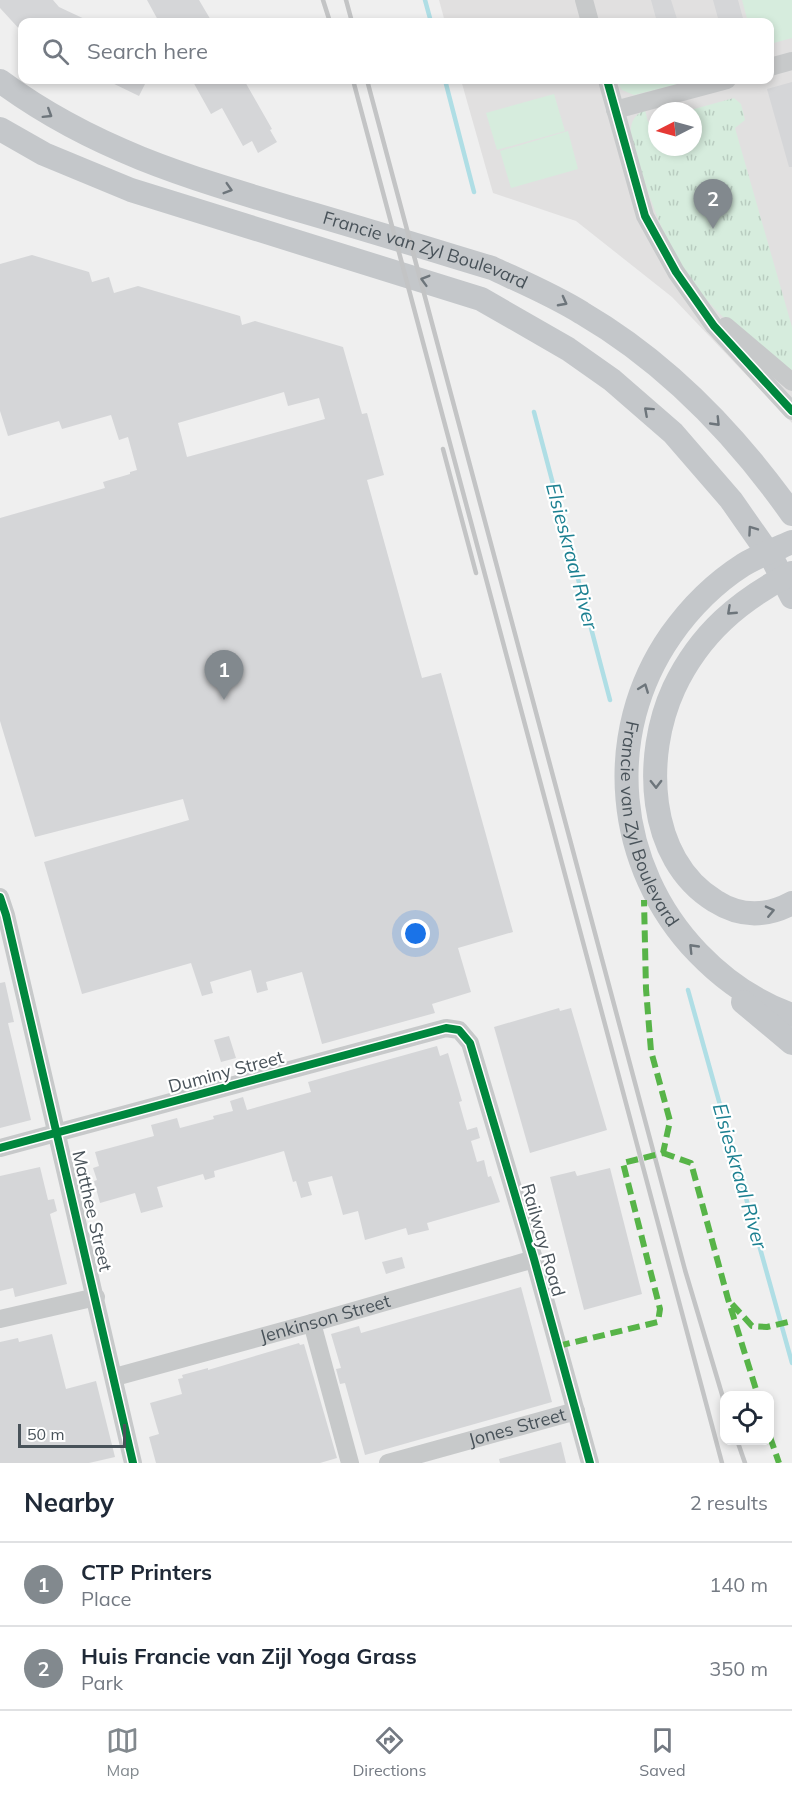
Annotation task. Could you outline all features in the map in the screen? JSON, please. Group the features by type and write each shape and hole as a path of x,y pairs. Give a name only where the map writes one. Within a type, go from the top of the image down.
{"main road":[{"name":"Francie van Zyl Boulevard","path":"0,81 51,116 93,138 166,169 492,268 582,312 623,339 699,404 765,476 792,514"},
{"name":"Francie van Zyl Boulevard","path":"0,129 44,154 131,190 481,298 568,349 612,380 673,433 731,500 773,560 792,597"},
{"name":"Francie van Zyl Boulevard","path":"792,542 744,565 719,583 693,607 671,636 651,670 640,698 631,732 626,767 628,810 635,846 652,891 679,933 714,970 749,997 792,1015"},
{"name":"Francie van Zyl Boulevard","path":"792,573 761,589 739,604 709,634 688,663 674,688 663,719 657,753 656,785 658,815 665,842 679,866 708,897 731,910 747,913 771,912 792,903"},
{"path":"727,980 747,1007 792,1043"}],"street":[{"path":"584,0 589,18"},
{"path":"774,66 792,61"},
{"path":"608,84 645,216 676,272 714,326 792,411"},
{"path":"615,110 712,84"},
{"path":"703,308 792,382"},
{"path":"714,326 792,393"},
{"path":"714,326 792,402"},
{"name":"Matthee Street","path":"0,897 58,1133 133,1463"},
{"name":"Duminy Street","path":"0,1148 446,1028 459,1030"},
{"name":"Railway Road","path":"459,1030 470,1044 534,1259 590,1463"},
{"name":"Jenkinson Street","path":"114,1377 534,1259"},
{"path":"0,1320 96,1297"},
{"path":"312,1323 350,1463"},
{"name":"Jones Street","path":"388,1463 576,1412"}],"shaded area":[{"path":"439,0 792,0 792,423 672,297 576,221 493,193 462,84 774,84 774,18 444,18"}],"green space":[{"path":"742,0 792,0 792,38 774,43 774,18 747,18"},
{"path":"618,84 678,84 634,95 622,90"},
{"path":"554,94 565,131 497,150 486,113"},
{"path":"734,98 741,104 745,120 735,128 792,327 792,376 725,319 699,290 672,249 645,182 631,134 631,126 638,114 645,110 648,122 648,156 702,156 702,107"},
{"path":"568,131 578,169 511,188 500,151"}],"building":[{"path":"0,0 53,0 59,7 82,18 18,18 18,28 0,8"},
{"path":"147,0 199,0 210,18 157,18"},
{"path":"651,0 671,0 677,18 656,18"},
{"path":"713,0 738,0 743,18 718,18"},
{"path":"792,82 792,167 789,167 767,89"},
{"path":"114,84 145,84 139,96"},
{"path":"194,84 246,84 277,142 258,153 252,141 243,146 222,108 211,114"},
{"path":"32,255 89,272 92,282 109,277 114,293 138,286 240,316 242,325 255,321 343,347 362,414 367,413 384,475 367,480 422,678 441,673 513,932 458,948 471,992 432,1004 435,1013 322,1044 302,972 266,982 268,990 257,993 251,970 210,982 213,993 202,996 191,963 82,994 44,862 189,820 183,799 35,837 0,721 0,518 105,488 103,482 137,470 128,437 119,440 111,415 62,429 59,421 8,436 0,411 0,264","holes":["284,392 288,406 319,398 325,419 187,457 178,423"]},
{"path":"5,982 14,1022 8,1023 31,1120 0,1128 0,983"},
{"path":"559,1008 560,1011 571,1008 607,1130 530,1153 494,1027"},
{"path":"229,1036 236,1058 221,1062 214,1040"},
{"path":"437,1046 440,1056 448,1053 462,1101 459,1102 467,1130 477,1127 480,1138 471,1141 477,1162 484,1160 488,1177 491,1176 500,1202 427,1223 429,1230 408,1235 406,1228 365,1240 358,1211 343,1215 332,1176 308,1182 312,1195 301,1198 296,1181 293,1182 284,1151 214,1171 215,1177 205,1180 203,1174 157,1187 163,1207 141,1213 135,1193 100,1203 94,1181 97,1180 93,1168 99,1166 95,1152 154,1136 151,1125 177,1118 180,1128 214,1119 213,1116 233,1111 230,1101 243,1097 247,1110 311,1092 308,1082"},
{"path":"40,1167 48,1200 54,1199 57,1211 50,1214 67,1284 15,1297 13,1288 0,1291 0,1176"},
{"path":"610,1168 642,1294 584,1310 550,1177 575,1171 577,1176"},
{"path":"402,1257 405,1268 386,1274 382,1262"},
{"path":"521,1287 552,1402 365,1455 345,1383 340,1384 336,1369 341,1368 331,1334 359,1326 361,1333"},
{"path":"52,1334 66,1389 96,1381 115,1457 89,1463 0,1463 0,1342 18,1338 19,1342"},
{"path":"299,1343 304,1344 337,1458 320,1463 156,1463 149,1437 159,1434 150,1403 182,1394 178,1379 183,1378 182,1375 208,1368 208,1370"},
{"path":"561,1442 566,1463 500,1463 499,1459"}],"waterway":[{"name":"Elsieskraal River","path":"425,0 430,18"},
{"name":"Elsieskraal River","path":"446,84 474,192"},
{"name":"Elsieskraal River","path":"534,412 610,700"},
{"name":"Elsieskraal River","path":"688,990 792,1363"}],"railway":[{"path":"323,0 329,18"},
{"path":"346,0 351,18"},
{"path":"354,84 722,1463"},
{"path":"368,84 685,1270 721,1391"},
{"path":"443,449 476,573"},
{"path":"739,1445 745,1463"}],"marked path":[{"path":"558,1346 658,1322 660,1309 623,1163 663,1153 670,1121 651,1051 646,989 644,900"},
{"path":"663,1153 691,1163 728,1299 756,1391"},
{"path":"732,1304 752,1326 767,1327 792,1321"},
{"path":"773,1445 779,1463"}],"cycle path":[{"path":"608,84 645,216 676,272 714,326 792,411"},
{"path":"0,897 133,1463"},
{"path":"0,1148 446,1028 459,1030 470,1043 534,1259 590,1463"}],"place":[{"name":"Huis Francie van Zijl Yoga Grass","path":"713,229"},
{"name":"CTP Printers","path":"224,700"}]}
